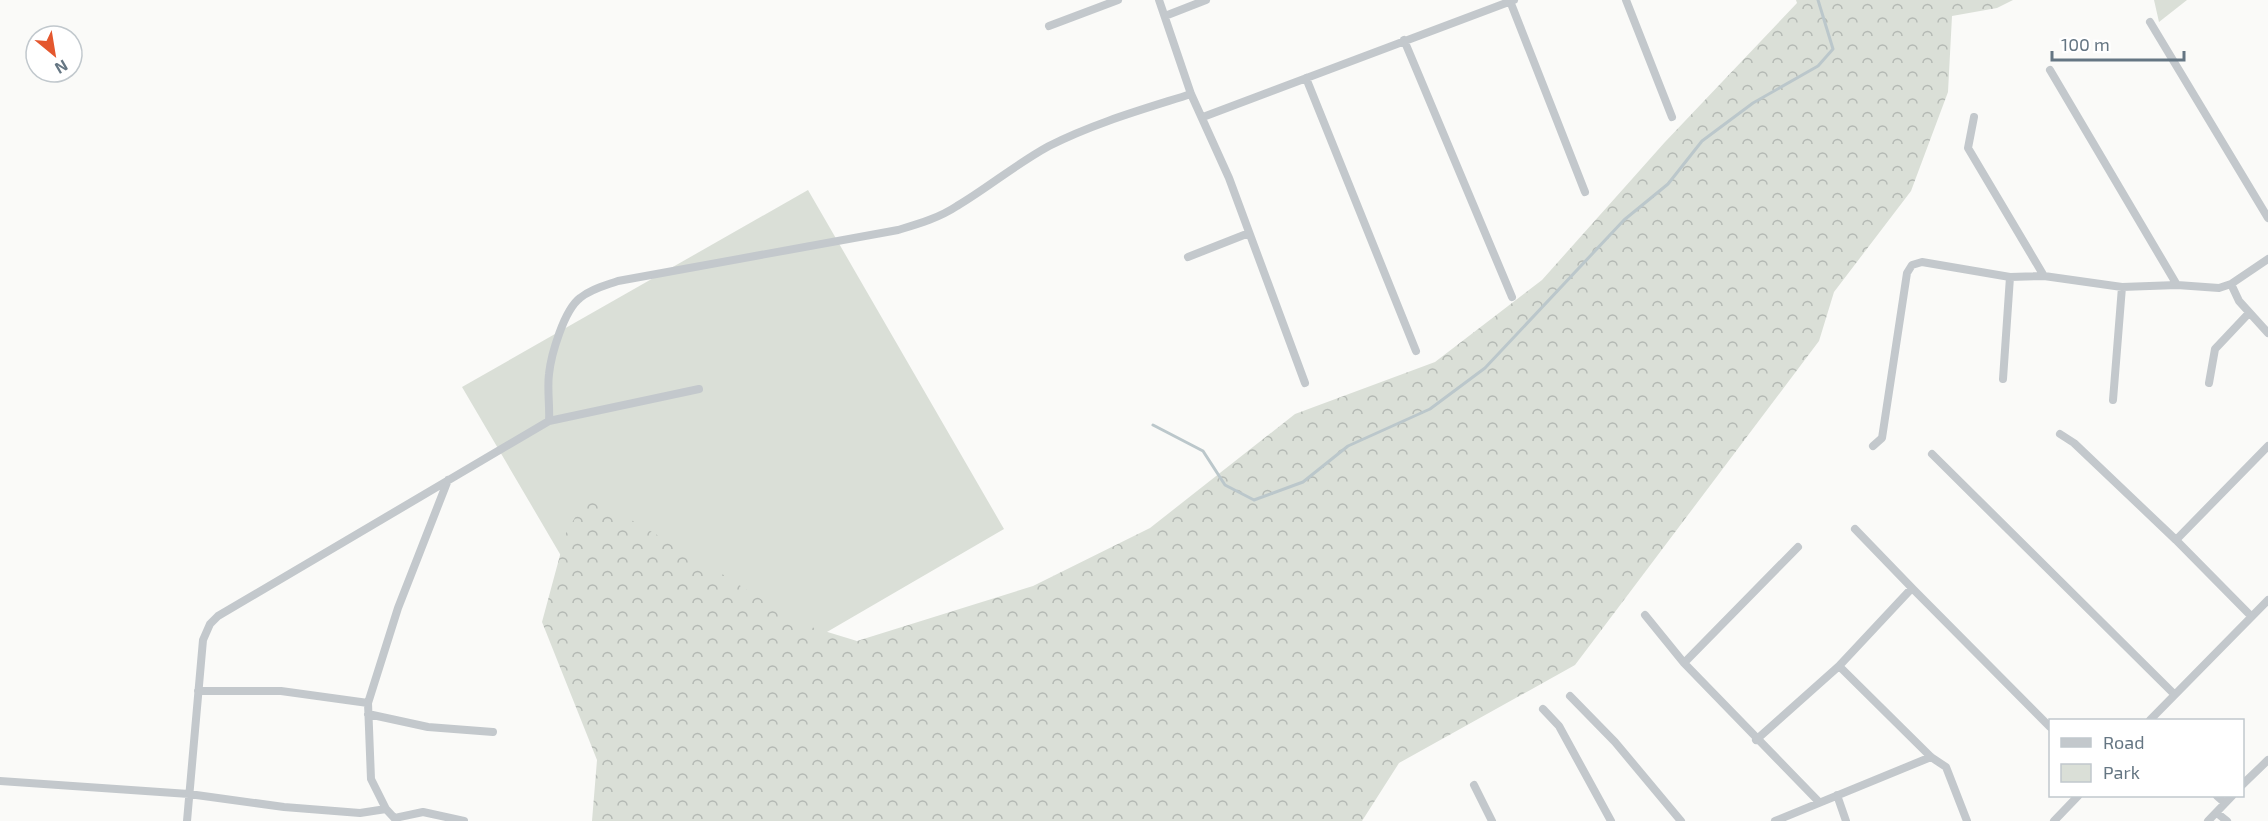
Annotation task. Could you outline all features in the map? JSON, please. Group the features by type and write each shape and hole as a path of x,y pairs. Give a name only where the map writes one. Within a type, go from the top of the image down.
{"street":[{"path":"1049,26 1118,0"},
{"path":"1159,0 1191,93 1203,117 1249,233 1305,383"},
{"path":"1165,16 1206,0"},
{"path":"1626,0 1672,117"},
{"path":"1203,117 1512,1 1585,192"},
{"path":"2150,22 2268,218"},
{"path":"1404,40 1512,297"},
{"path":"2050,70 2176,285"},
{"path":"1306,78 1416,351"},
{"path":"549,421 548,376 555,348 569,312 578,299 592,290 618,281 898,230 931,220 958,206 1011,168 1052,145 1134,112 1191,93"},
{"path":"1974,117 1968,148 2044,276"},
{"path":"1188,257 1249,233"},
{"path":"1873,446 1882,438 1907,273 1912,265 1922,262 2010,277 2044,276 2122,287 2176,285 2219,288 2231,284 2268,259"},
{"path":"2003,379 2010,277"},
{"path":"2231,284 2239,301 2268,333"},
{"path":"2113,400 2122,287"},
{"path":"2209,383 2215,350 2249,313"},
{"path":"186,821 203,640 210,624 218,616 549,421 699,388"},
{"path":"2060,434 2074,443 2176,540 2251,616"},
{"path":"2176,540 2268,446"},
{"path":"1932,454 2174,694"},
{"path":"448,480 398,608 368,703 371,779 386,809 396,819 423,812 464,821"},
{"path":"1855,529 2049,726"},
{"path":"1684,663 1798,547"},
{"path":"1756,740 1839,666 1912,588"},
{"path":"2151,719 2268,600"},
{"path":"1645,615 1684,663 1756,740 1819,802"},
{"path":"1839,666 1930,758 1946,766 1967,821"},
{"path":"198,691 281,691 368,703"},
{"path":"1570,696 1615,742 1681,821"},
{"path":"1543,709 1559,726 1611,821"},
{"path":"368,714 428,727 493,732"},
{"path":"1775,821 1930,758"},
{"path":"2244,783 2268,760"},
{"path":"0,781 189,794 284,807 360,813 386,809"},
{"path":"1474,785 1492,821"},
{"path":"1836,795 1846,821"},
{"path":"2054,821 2076,797"},
{"path":"2219,797 2225,802"},
{"path":"2208,821 2230,797"},
{"path":"2217,813 2227,821"}],"green space":[{"path":"1796,0 2013,0 1997,8 1952,16 1948,92 1911,191 1834,292 1819,341 1575,665 1399,763 1362,821 592,821 597,760 542,622 566,533 588,495 702,561 798,623 857,641 1033,586 1150,528 1295,414 1435,362 1542,280 1665,142 1797,3"},
{"path":"2154,0 2187,0 2159,22"},
{"path":"808,190 1004,529 662,728 462,387"}],"waterway":[{"path":"1153,425 1203,451 1225,485 1254,500 1303,482 1348,446 1430,409 1485,368 1624,220 1668,184 1702,141 1753,103 1818,66 1833,49 1818,0"}]}
